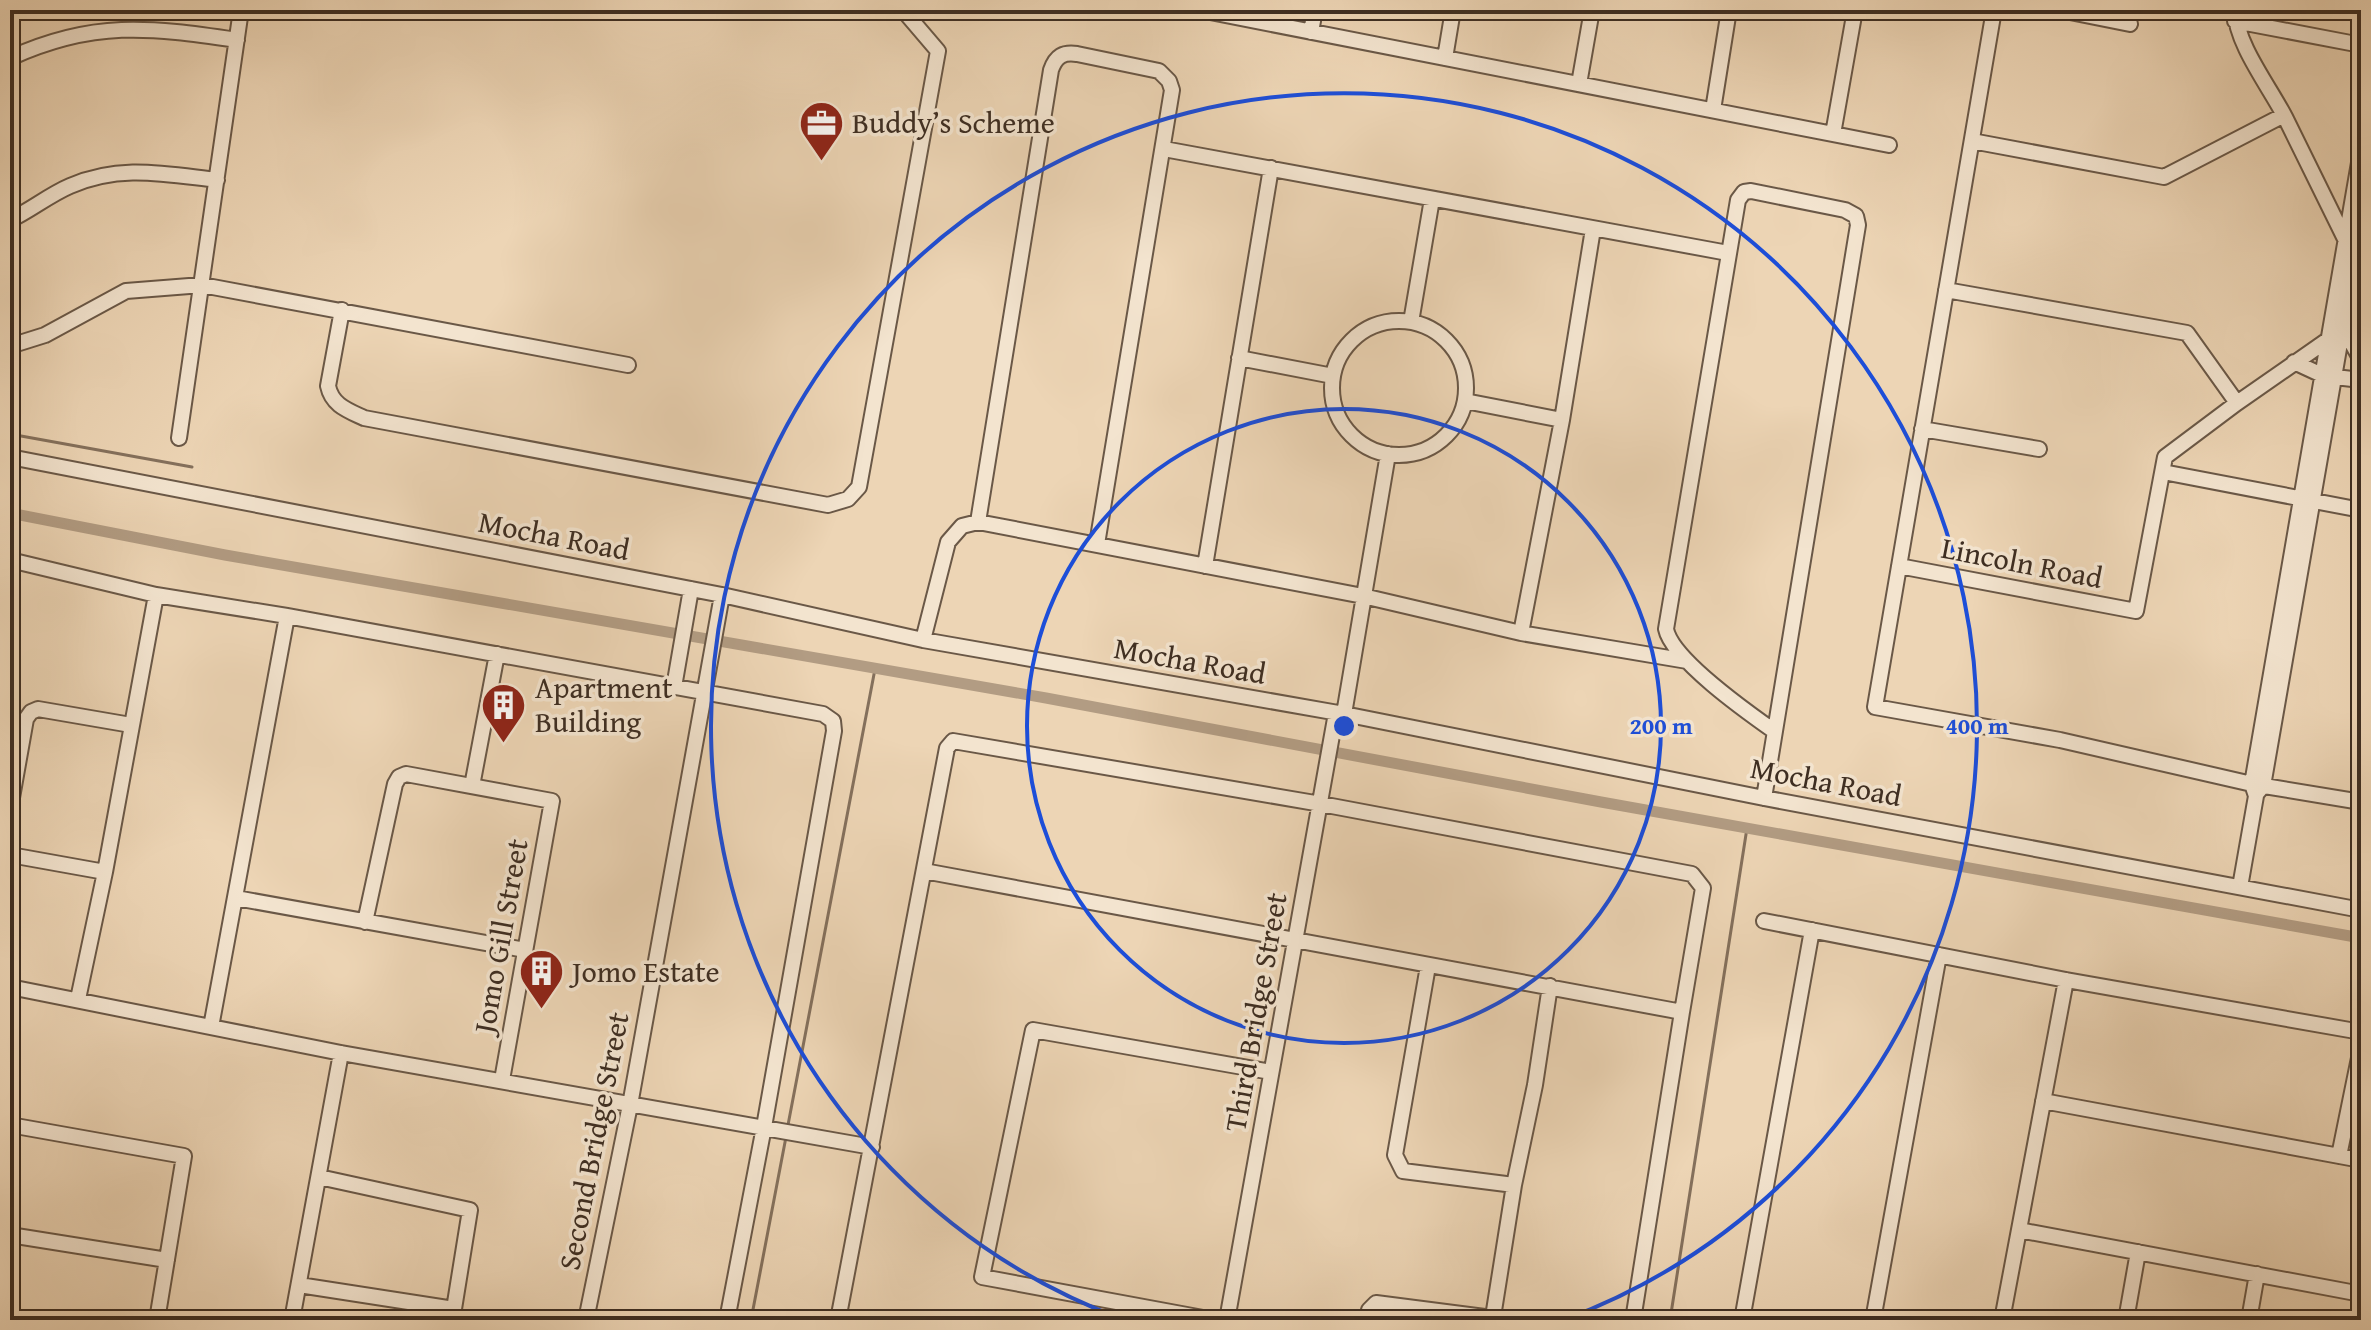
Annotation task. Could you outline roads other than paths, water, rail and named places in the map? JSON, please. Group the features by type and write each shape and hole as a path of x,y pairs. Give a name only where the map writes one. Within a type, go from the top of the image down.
{"street":[{"path":"179,438 241,10"},
{"path":"342,310 328,386 330,397 335,403 364,418 828,505 848,499 859,487 938,51 903,10"},
{"path":"1200,10 1889,145"},
{"path":"1311,32 1315,10"},
{"path":"1445,58 1453,10"},
{"path":"1579,84 1592,10"},
{"path":"1713,110 1729,10"},
{"path":"1833,134 1855,10"},
{"path":"1994,10 1875,707 2060,740 2257,788 2361,802"},
{"path":"2060,10 2130,24"},
{"path":"2235,15 2361,45"},
{"path":"2235,15 2244,44 2284,115 2346,241"},
{"path":"10,58 46,41 121,29 166,29 237,40"},
{"path":"978,522 1054,61 1066,53 1159,71 1165,75 1172,90 1097,544"},
{"path":"1972,141 2164,177 2284,115"},
{"path":"1164,149 1728,253"},
{"path":"2329,376 2329,339 2361,151"},
{"path":"1205,566 1271,168"},
{"path":"10,220 67,187 104,173 140,171 217,180"},
{"path":"1764,798 1858,220 1852,212 1845,210 1751,191 1744,192 1738,200 1666,629 1671,645 1687,662 1774,731"},
{"path":"1411,322 1432,199"},
{"path":"2240,887 2329,376 2344,329 2361,222"},
{"path":"1521,633 1562,420 1593,229"},
{"path":"10,346 45,335 126,291 202,285 628,365"},
{"path":"1946,290 2187,333 2237,403"},
{"path":"1411,322 1431,329 1455,350 1466,380 1465,401 1458,421 1437,443 1409,454 1388,454 1359,441 1344,426 1333,397 1333,376 1346,347 1361,333 1380,324 1411,322"},
{"path":"2344,329 2361,360"},
{"path":"2329,339 2165,457 2163,472 2361,510"},
{"path":"1239,358 1333,376"},
{"path":"2294,362 2329,376 2361,380"},
{"path":"1465,401 1562,420"},
{"path":"1922,429 2039,449"},
{"name":"Third Bridge Street","path":"1227,1320 1333,736 1340,714 1388,454"},
{"name":"Mocha Road","path":"10,457 722,595 923,640 1340,714 1764,798 2361,910"},
{"name":"Lincoln Road","path":"1899,566 2136,611 2163,472"},
{"path":"923,640 948,542 962,526 978,522 1363,596 1521,633 1687,662"},
{"path":"10,560 156,595 823,714 833,721 834,731 770,1129 727,1320"},
{"path":"674,687 691,589"},
{"path":"78,999 105,872 156,595"},
{"name":"Second Bridge Street","path":"586,1320 630,1105 722,595"},
{"path":"211,1027 287,616"},
{"path":"365,922 399,777 406,774 472,786 497,654"},
{"path":"10,809 26,719 31,712 38,709 131,725"},
{"path":"838,1320 947,748 953,741 1321,804 1692,874 1703,888 1633,1320"},
{"name":"Jomo Gill Street","path":"472,786 552,801 502,1080"},
{"path":"10,851 16,856 105,872"},
{"path":"924,871 1682,1012"},
{"path":"236,898 525,950"},
{"path":"1764,921 2066,980 2361,1032"},
{"path":"1742,1320 1812,930"},
{"path":"1873,1320 1939,955"},
{"path":"1428,966 1395,1155 1403,1171 1514,1185"},
{"path":"2002,1320 2066,980"},
{"path":"1493,1317 1550,986"},
{"path":"10,987 341,1053 872,1147"},
{"path":"1214,1320 982,1277 1033,1030 1271,1072"},
{"path":"2339,1156 2361,1048"},
{"path":"292,1320 341,1053"},
{"path":"2043,1101 2361,1160"},
{"path":"10,1125 184,1156 157,1320"},
{"path":"299,1285 454,1309 470,1210 319,1177"},
{"path":"2019,1230 2361,1294"},
{"path":"10,1235 167,1260"},
{"path":"2126,1320 2138,1252"},
{"path":"2249,1320 2257,1274"},
{"path":"1367,1320 1369,1310 1376,1303 1508,1320"}],"waterway":[{"path":"10,434 192,467"},
{"path":"10,513 225,555 1046,698 1601,802 2361,938"},
{"path":"788,1125 875,669"},
{"path":"1670,1320 1747,828"},
{"path":"751,1320 786,1137"}],"place":[{"name":"Buddy’s Scheme","path":"821,162"},
{"name":"Apartment Building","path":"504,744"},
{"name":"Jomo Estate","path":"541,1011"}]}
